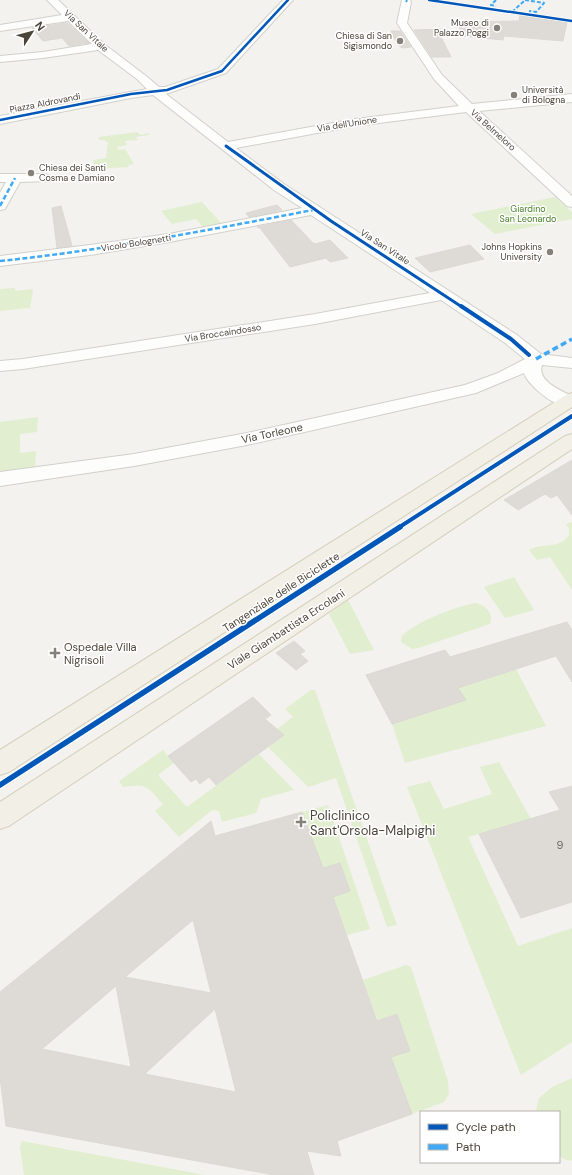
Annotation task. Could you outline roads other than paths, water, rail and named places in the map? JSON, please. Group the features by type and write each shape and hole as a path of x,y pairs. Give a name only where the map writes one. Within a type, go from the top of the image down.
{"main road":[{"path":"0,764 571,401"},
{"name":"Viale Giambattista Ercolani","path":"0,817 572,440"}],"street":[{"name":"Via San Vitale","path":"52,0 100,46 279,186 313,210 445,295 542,360 572,370"},
{"name":"Piazza Aldrovandi","path":"0,113 90,99 158,92 186,85 225,69 288,0"},
{"name":"Via Belmeloro","path":"406,2 402,23 438,77 469,108 572,203"},
{"path":"2,32 71,17"},
{"path":"0,59 20,53 100,46"},
{"name":"Piazza Aldrovandi","path":"0,120 90,99 143,79"},
{"name":"Via dell'Unione","path":"226,146 266,137 350,123 469,108 572,98"},
{"path":"0,178 43,178"},
{"path":"0,206 15,178"},
{"name":"Vicolo Bolognetti","path":"0,261 90,250 176,237 313,210"},
{"name":"Via Broccaindosso","path":"0,366 23,364 315,319 445,295"},
{"path":"571,401 544,387 534,377 532,369 542,360 572,363"},
{"name":"Via Torleone","path":"0,479 134,460 247,439 316,424 470,390 501,379 542,360"}],"place":[{"name":"Museo di Palazzo Poggi","path":"497,28"},
{"name":"Chiesa di San Sigismondo","path":"400,41"},
{"name":"Università di Bologna","path":"514,95"},
{"name":"Chiesa dei Santi Cosma e Damiano","path":"31,173"},
{"name":"Johns Hopkins University","path":"550,252"},
{"name":"Ospedale Villa Nigrisoli","path":"55,653"},
{"name":"Policlinico Sant'Orsola-Malpighi","path":"301,822"}],"park label":[{"name":"Giardino San Leonardo","path":"528,214"}]}
